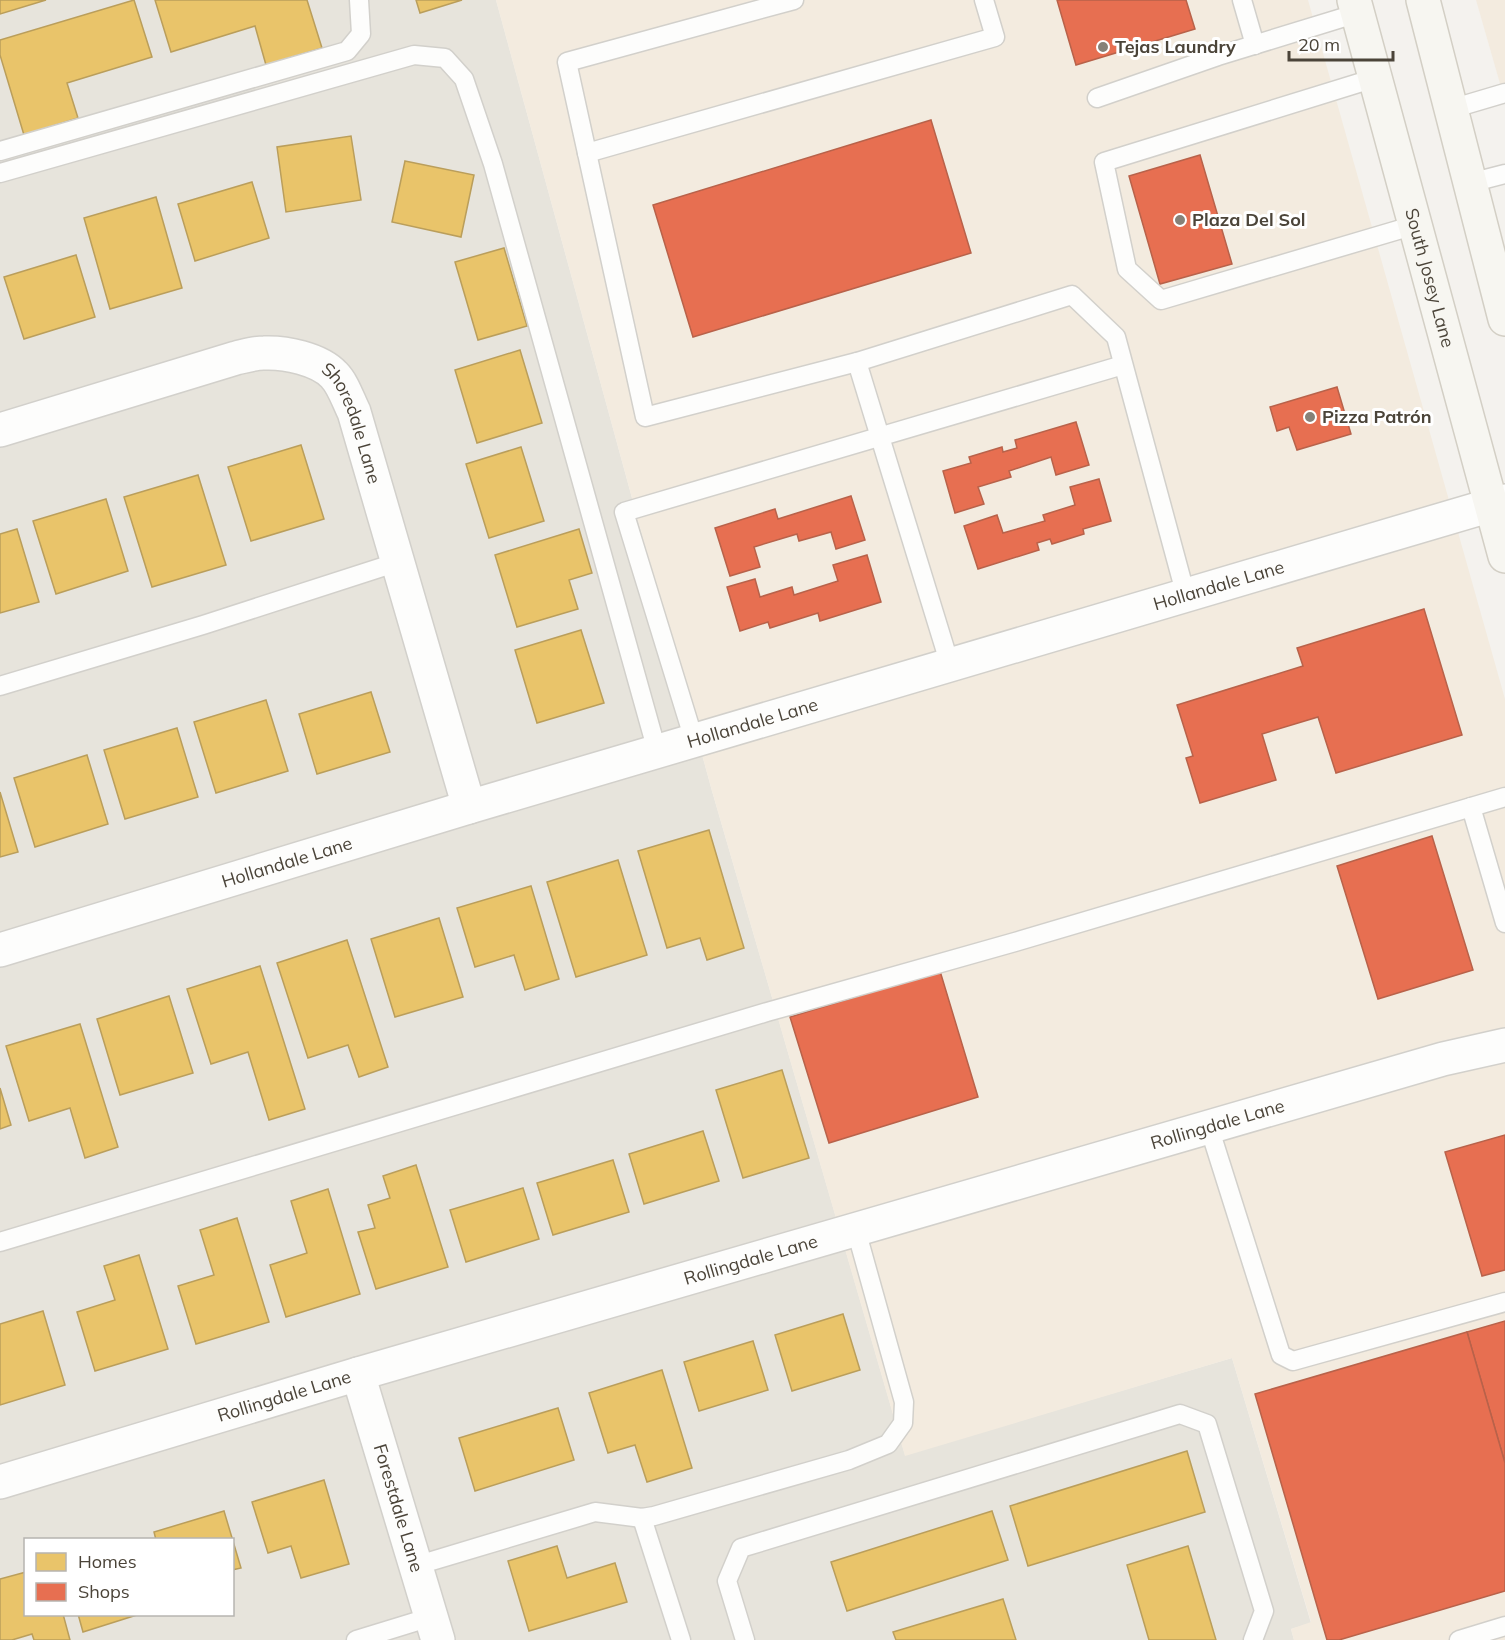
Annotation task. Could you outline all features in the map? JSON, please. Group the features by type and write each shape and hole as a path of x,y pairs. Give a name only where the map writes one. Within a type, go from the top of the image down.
{"main road":[{"path":"1423,0 1505,319"},
{"name":"South Josey Lane","path":"1356,6 1415,225 1498,503 1505,556"}],"street":[{"name":"Shoredale Lane","path":"0,430 236,358 262,353 281,354 305,360 333,374 354,412 469,807"},
{"name":"Hollandale Lane","path":"0,950 469,807 1498,503"},
{"name":"Rollingdale Lane","path":"0,1482 358,1374 1443,1059 1505,1045"},
{"name":"Forestdale Lane","path":"358,1374 434,1629"}],"lane":[{"path":"0,151 347,51 362,34 359,0"},
{"path":"794,0 567,62 645,417 857,362 1072,295 1116,337 1186,596"},
{"path":"587,153 995,37 984,0"},
{"path":"1242,0 1254,45"},
{"path":"1097,98 1254,45 1356,6"},
{"path":"0,173 414,55 445,58 464,79 493,164 657,751"},
{"path":"1375,78 1104,162 1127,269 1161,300 1415,225"},
{"path":"1451,109 1505,93"},
{"path":"1470,183 1505,174"},
{"path":"857,362 950,664"},
{"path":"694,741 624,512 1123,365"},
{"path":"0,686 203,625 398,562"},
{"path":"0,1242 767,1012 1004,945 1505,797"},
{"path":"1471,807 1505,923"},
{"path":"1209,1127 1281,1355 1293,1361 1505,1302"},
{"path":"415,1566 595,1512 642,1518 849,1460 888,1444 903,1423 904,1402 856,1230"},
{"path":"745,1640 728,1581 741,1548 1180,1413 1207,1424 1264,1611 1253,1640"},
{"path":"642,1518 681,1640"},
{"path":"1459,1640 1505,1626"},
{"path":"356,1640 434,1629"}],"shaded area":[{"path":"0,0 496,0 712,791 905,1455 1232,1358 1311,1623 1291,1629 1294,1640 0,1640"},
{"path":"496,0 1308,0 1505,699 1505,1640 1294,1640 1291,1629 1311,1622 1232,1358 905,1456 712,791"},
{"path":"1476,0 1505,0 1505,101"}],"building: Homes":[{"path":"0,0 46,0 0,14"},
{"path":"134,0 152,57 67,83 78,118 24,135 0,55 0,40"},
{"path":"155,0 307,0 322,48 266,65 255,26 171,52"},
{"path":"416,0 462,0 420,13"},
{"path":"351,136 361,200 286,212 277,147"},
{"path":"405,161 474,175 461,237 392,222"},
{"path":"252,182 269,238 195,261 178,204"},
{"path":"156,197 182,288 110,309 84,218"},
{"path":"504,248 527,326 478,340 455,262"},
{"path":"76,255 95,317 24,339 4,277"},
{"path":"520,350 542,423 477,443 455,370"},
{"path":"301,445 324,519 251,541 228,467"},
{"path":"521,447 544,521 489,538 466,464"},
{"path":"198,475 226,565 152,587 124,497"},
{"path":"106,499 128,571 56,594 33,521"},
{"path":"17,529 39,602 0,613 0,534"},
{"path":"579,529 592,573 569,580 578,609 517,627 495,555"},
{"path":"581,630 604,703 537,723 515,650"},
{"path":"371,692 390,752 317,774 299,714"},
{"path":"266,700 288,771 216,793 194,722"},
{"path":"177,728 198,797 125,819 104,750"},
{"path":"87,755 108,824 35,847 14,778"},
{"path":"0,792 18,852 0,857"},
{"path":"709,830 744,948 707,960 700,938 667,948 638,851"},
{"path":"618,860 647,955 576,977 547,882"},
{"path":"531,886 559,979 525,990 514,955 475,967 457,908"},
{"path":"439,918 463,997 395,1017 371,939"},
{"path":"347,940 388,1067 359,1077 348,1045 308,1058 277,963"},
{"path":"260,966 305,1109 269,1120 248,1052 211,1064 187,989"},
{"path":"169,996 193,1073 120,1095 97,1019"},
{"path":"80,1024 118,1147 85,1158 70,1108 29,1121 6,1046"},
{"path":"782,1070 809,1158 743,1178 716,1090"},
{"path":"0,1088 11,1125 0,1129"},
{"path":"703,1131 719,1181 644,1204 629,1154"},
{"path":"613,1160 629,1212 553,1235 537,1183"},
{"path":"416,1165 448,1267 376,1289 358,1232 375,1228 368,1205 390,1198 383,1176"},
{"path":"523,1188 539,1239 466,1262 450,1210"},
{"path":"328,1189 360,1294 286,1317 270,1265 307,1253 291,1201"},
{"path":"237,1218 269,1322 196,1344 178,1286 214,1275 200,1230"},
{"path":"139,1255 168,1349 95,1371 77,1312 115,1300 104,1266"},
{"path":"43,1311 65,1385 0,1405 0,1324"},
{"path":"843,1314 860,1370 792,1391 775,1335"},
{"path":"753,1341 768,1390 699,1411 684,1362"},
{"path":"662,1370 692,1468 647,1482 635,1445 608,1453 589,1393"},
{"path":"558,1408 574,1460 475,1491 459,1438"},
{"path":"1187,1451 1205,1512 1028,1566 1010,1506"},
{"path":"324,1480 349,1564 301,1578 291,1546 268,1553 252,1502"},
{"path":"224,1511 232,1538 156,1538 154,1532"},
{"path":"992,1511 1008,1560 847,1611 831,1562"},
{"path":"234,1545 241,1568 234,1570"},
{"path":"557,1546 567,1578 615,1563 627,1602 529,1631 508,1561"},
{"path":"1188,1546 1216,1640 1149,1640 1127,1565"},
{"path":"24,1573 24,1616 64,1616 70,1640 34,1640 32,1634 12,1640 0,1640 0,1579"},
{"path":"1003,1599 1016,1640 896,1640 893,1632"},
{"path":"79,1616 134,1616 83,1632"}],"building: Shops":[{"name":"Tejas Laundry","path":"1057,0 1186,0 1195,29 1076,65"},
{"path":"931,120 971,253 693,337 653,205"},
{"name":"Plaza Del Sol","path":"1200,155 1232,264 1160,284 1129,176"},
{"name":"Pizza Patrón","path":"1337,387 1351,434 1297,450 1289,427 1277,431 1270,407"},
{"path":"1076,422 1089,465 1056,475 1051,457 1009,471 1011,477 978,487 984,504 955,513 943,471 971,463 969,457 1002,447 1003,452 1017,448 1015,440"},
{"path":"1099,479 1111,521 1083,529 1084,534 1052,544 1050,539 1037,543 1039,550 978,569 964,526 997,515 1003,533 1045,521 1043,515 1075,505 1070,487"},
{"path":"851,496 865,540 836,549 831,532 799,541 797,534 754,547 760,567 730,576 715,528 775,509 778,519"},
{"path":"867,555 881,602 820,621 818,613 770,628 768,622 740,631 727,587 755,579 760,597 792,587 794,595 838,581 833,565"},
{"path":"1424,609 1462,735 1336,773 1318,717 1262,734 1276,780 1200,803 1186,758 1193,756 1177,705 1303,666 1297,648"},
{"path":"1432,836 1473,970 1378,999 1337,866"},
{"path":"940,971 978,1097 829,1143 790,1017"},
{"path":"1505,1135 1505,1270 1482,1276 1445,1152"},
{"path":"1505,1321 1505,1463 1467,1332"},
{"path":"1467,1332 1505,1463 1505,1591 1339,1640 1327,1640 1255,1394"}],"place":[{"name":"Tejas Laundry","path":"1103,47"},
{"name":"Plaza Del Sol","path":"1180,220"},
{"name":"Pizza Patrón","path":"1310,417"}]}
